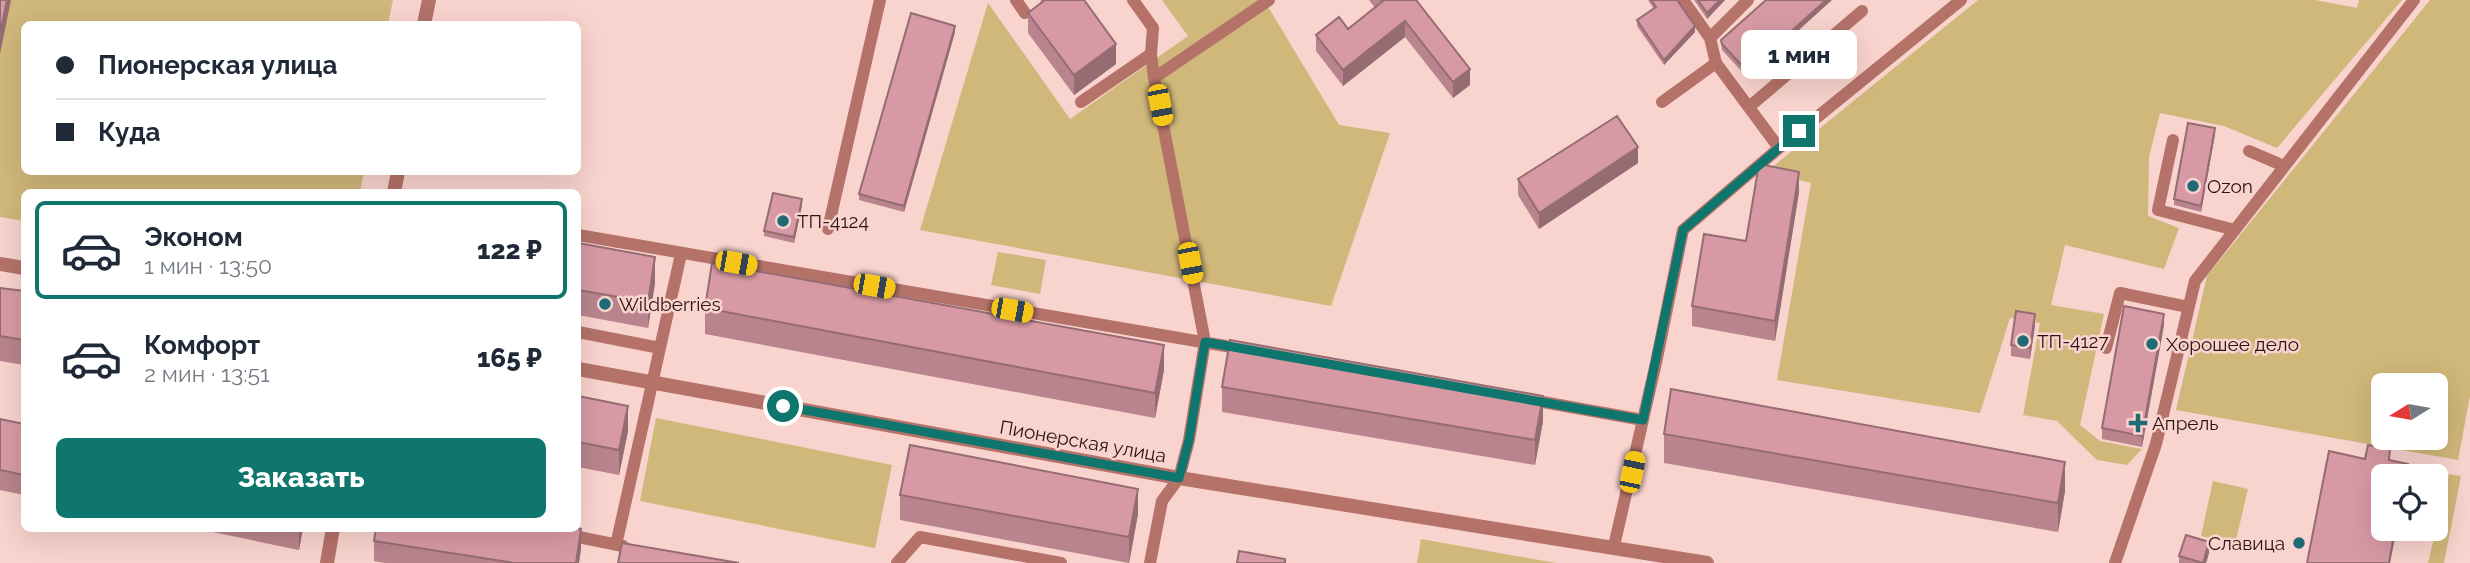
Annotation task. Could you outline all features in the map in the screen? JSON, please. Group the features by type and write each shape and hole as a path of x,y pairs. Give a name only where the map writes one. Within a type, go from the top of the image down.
{"street":[{"path":"425,21 429,0"},
{"path":"0,264 21,268"},
{"name":"Пионерская улица","path":"581,370 1179,478 1707,563"},
{"path":"327,563 332,532"}],"lane":[{"path":"828,229 880,0"},
{"path":"1016,0 1025,13"},
{"path":"1133,0 1153,28 1151,54 1154,78 1205,342 1189,440 1179,478 1162,501 1150,563"},
{"path":"1154,78 1269,0"},
{"path":"1683,0 1710,38 1716,63 1779,148"},
{"path":"1710,38 1748,0"},
{"path":"1614,547 1683,230 1961,0"},
{"path":"2115,563 2156,444 2195,281 2414,0"},
{"path":"1749,107 1862,11"},
{"path":"1081,102 1151,54"},
{"path":"1662,102 1716,63"},
{"path":"2174,140 2158,210 2235,230"},
{"path":"2249,151 2284,166"},
{"path":"581,236 1260,352"},
{"path":"616,544 681,254"},
{"path":"2106,348 2120,293 2188,307"},
{"path":"581,333 660,348"},
{"path":"1506,396 1643,420"},
{"path":"554,532 630,547"},
{"path":"897,563 920,537 1061,563"}],"shaded area":[{"path":"0,0 393,0 389,21 21,21 21,175 363,175 361,189 21,189 21,220 0,217"},
{"path":"1162,0 1264,0 1339,125 1390,133 1331,306 920,230 988,3 1070,119 1188,36"},
{"path":"1978,0 2315,0 2357,8 2359,0 2402,0 2277,148 2224,126 2160,113 2149,157 2148,216 2179,228 2164,269 2065,245 2051,305 2104,314 2080,425 2100,441 2142,449 2127,465 2097,460 2057,421 2023,415 2040,323 2010,318 1980,413 1777,380 1811,183 1766,172"},
{"path":"2430,0 2470,0 2470,396 2458,460 2402,450 2448,450 2448,373 2371,373 2371,445 2176,410 2207,276"},
{"path":"998,252 1046,260 1040,294 991,285"},
{"path":"656,418 892,465 875,548 640,501"},
{"path":"2449,474 2461,476 2444,563 2428,563 2433,541 2448,541"},
{"path":"2213,481 2248,489 2235,544 2201,536"},
{"path":"1421,539 1556,563 1417,563"}],"building":[{"path":"0,0 7,0 0,34"},
{"path":"1045,0 1084,0 1116,44 1074,75 1028,13"},
{"path":"1382,0 1416,0 1470,69 1453,82 1405,21 1343,70 1316,35 1339,17 1348,29"},
{"path":"1651,0 1677,0 1695,26 1664,60 1637,20 1656,7"},
{"path":"1698,0 1720,0 1707,13"},
{"path":"1766,0 1826,0 1747,71 1721,40"},
{"path":"911,13 955,26 904,206 859,194"},
{"path":"1617,116 1638,147 1539,213 1518,179"},
{"path":"2188,123 2215,128 2201,206 2174,199"},
{"path":"1759,164 1799,172 1775,321 1692,306 1704,234 1746,241"},
{"name":"ТП-4124","path":"773,193 802,199 794,237 764,231"},
{"path":"581,244 655,257 648,302 581,291"},
{"path":"712,263 1164,345 1155,393 705,308"},
{"path":"0,288 21,291 21,340 0,336"},
{"path":"2124,306 2164,314 2142,436 2102,428"},
{"name":"ТП-4127","path":"2016,311 2035,314 2030,348 2011,345"},
{"path":"1230,340 1543,396 1535,440 1222,387"},
{"path":"1671,389 2065,462 2058,503 1664,434"},
{"path":"581,397 628,406 619,450 581,443"},
{"path":"0,419 21,423 21,474 0,470"},
{"path":"910,445 1138,489 1129,537 900,495"},
{"path":"2368,445 2371,446 2371,450 2390,450 2389,460 2408,464 2371,464 2371,541 2393,541 2389,563 2307,563 2329,451 2365,459"},
{"path":"375,532 581,532 576,563 514,563 374,541"},
{"path":"2186,535 2209,542 2203,563 2179,556"},
{"path":"622,543 739,563 618,563"},
{"path":"1239,551 1285,559 1285,563 1237,563"}],"place":[{"name":"Ozon","path":"2193,186"},
{"name":"ТП-4124","path":"783,221"},
{"name":"Wildberries","path":"605,304"},
{"name":"ТП-4127","path":"2023,341"},
{"name":"Хорошее дело","path":"2152,344"},
{"name":"Апрель","path":"2138,423"},
{"name":"Славица","path":"2299,543"}],"route":[{"path":"783,406 1179,478 1189,440 1205,342 1643,420 1683,230 1799,131"}]}
